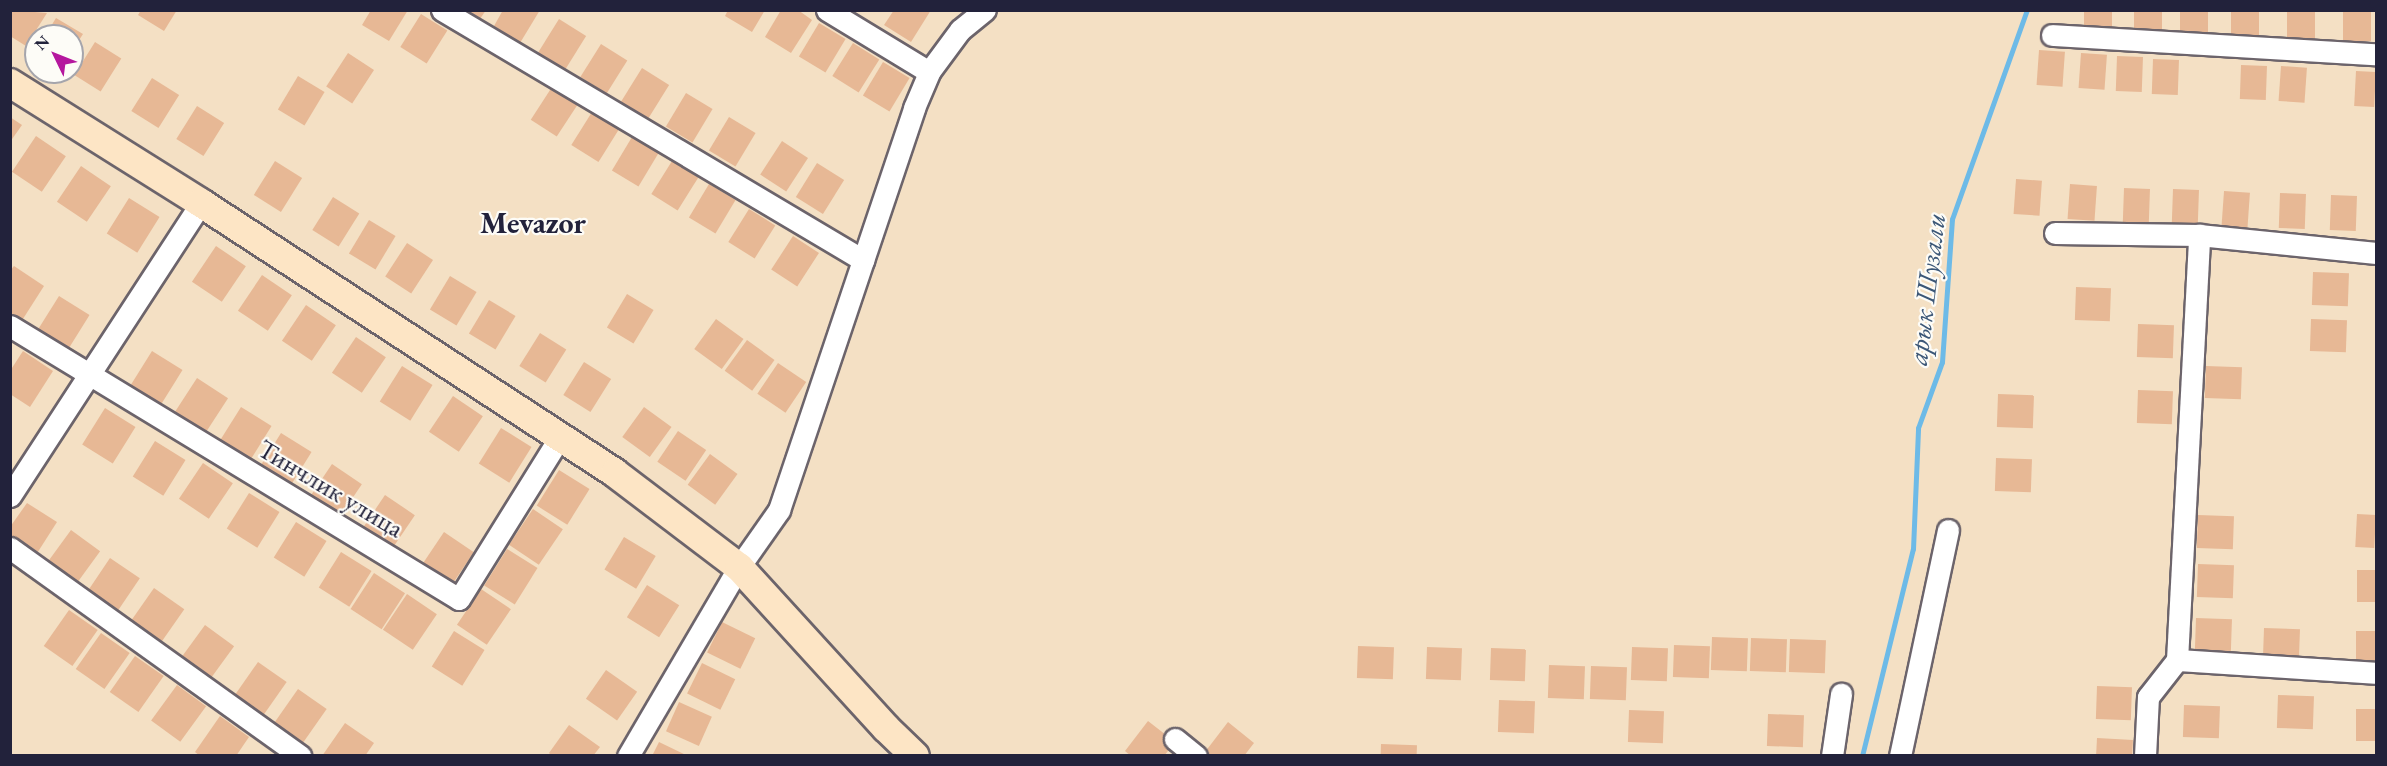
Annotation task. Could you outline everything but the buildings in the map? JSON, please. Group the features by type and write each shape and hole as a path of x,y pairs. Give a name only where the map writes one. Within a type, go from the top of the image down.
{"main road":[{"path":"10,83 201,203 615,473 739,567 886,728 915,756"}],"street":[{"path":"442,10 863,260"},
{"path":"827,10 929,72"},
{"path":"628,756 739,567 779,510 897,153 929,72 960,30 986,10"},
{"path":"2052,35 2376,54"},
{"path":"10,496 201,203"},
{"path":"2055,233 2199,235 2376,253"},
{"path":"2145,756 2148,698 2177,660 2199,235"},
{"name":"Тинчлик улица","path":"10,326 459,599 560,437"},
{"path":"1899,756 1948,530"},
{"path":"10,548 300,756"},
{"path":"2177,660 2376,673"},
{"path":"1832,756 1841,694"},
{"path":"1175,739 1196,756"}],"waterway":[{"name":"арык Шузали","path":"1862,756 1913,549 1918,428 1942,362 1952,219 2027,10"}],"district":[{"name":"Mevazor","path":"533,223"}]}
